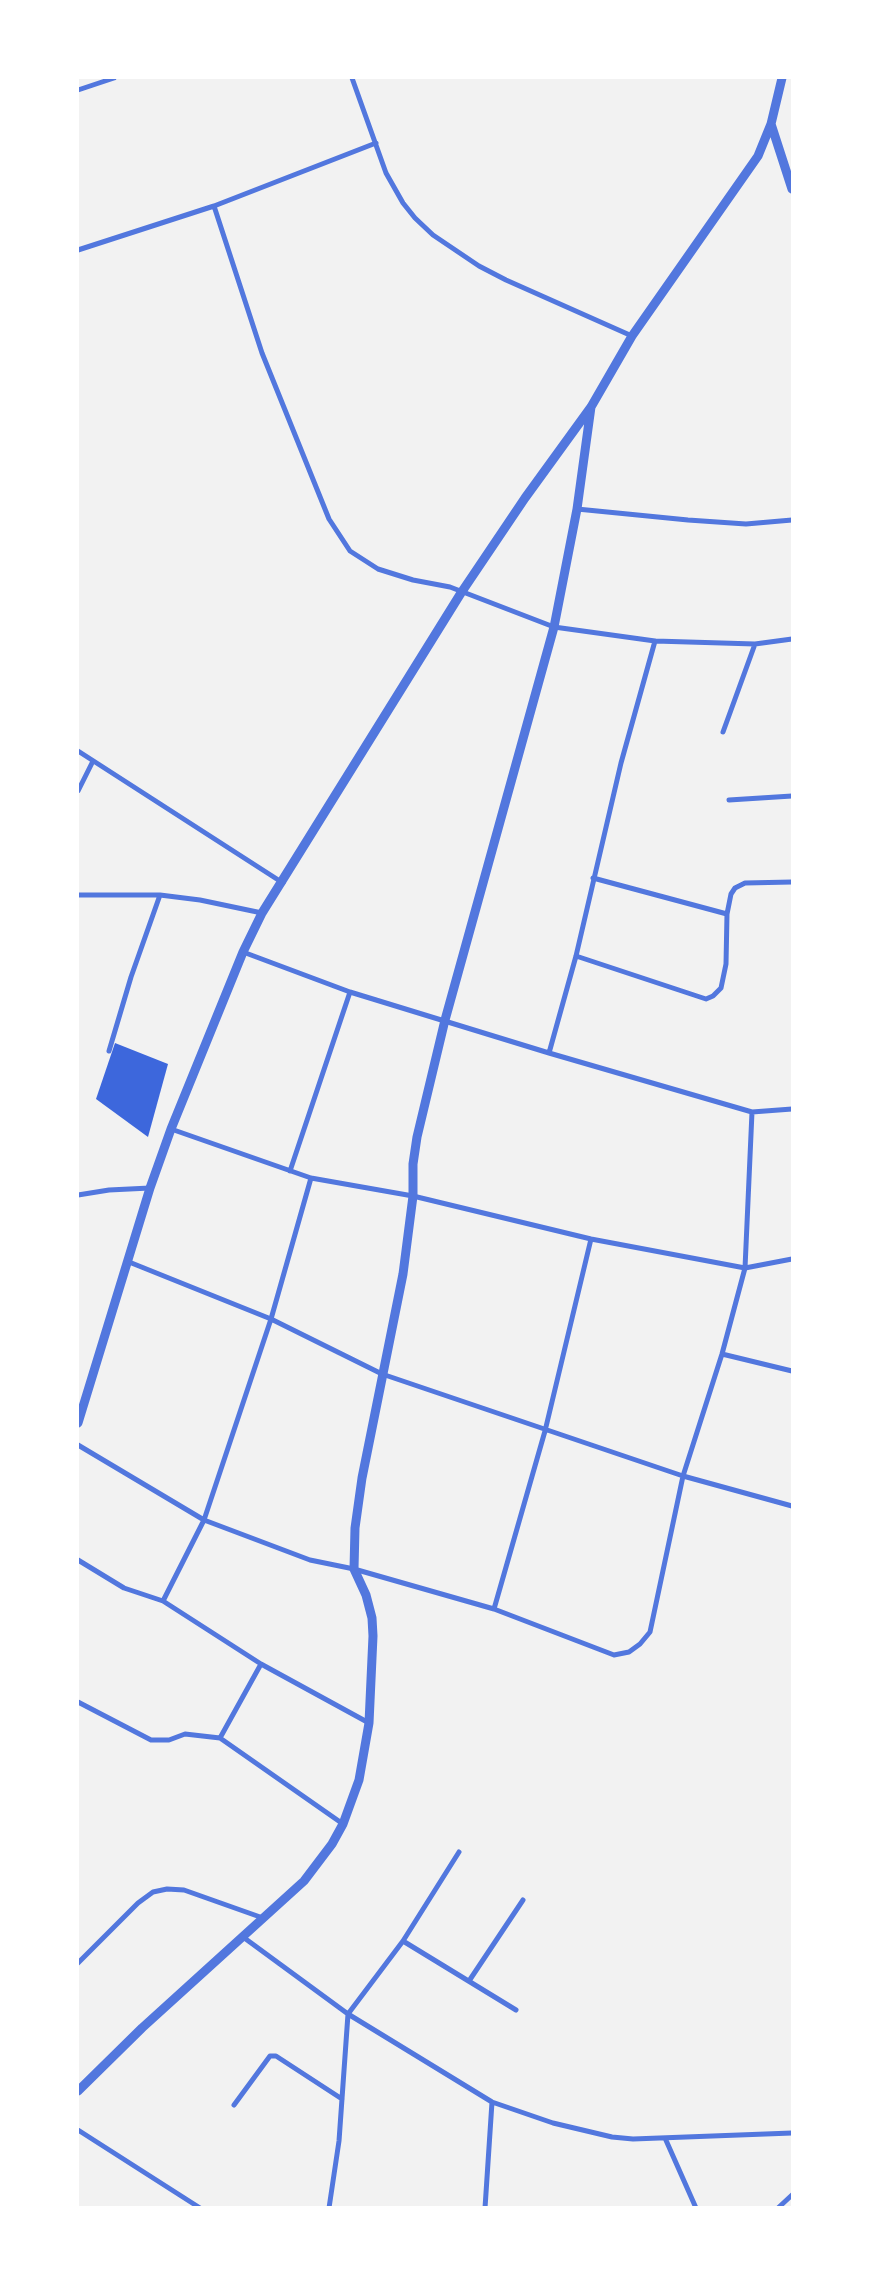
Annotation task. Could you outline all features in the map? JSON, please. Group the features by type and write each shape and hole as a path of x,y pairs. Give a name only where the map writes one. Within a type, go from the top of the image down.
{"street":[{"path":"78,90 114,78"},
{"path":"352,78 386,173 403,203 415,218 433,235 478,266 632,336"},
{"path":"78,1423 129,1262 150,1188 171,1130 243,952 262,913 283,883 461,593 524,498 591,407 632,336 758,156 771,124 782,78"},
{"path":"771,124 792,189"},
{"path":"78,250 214,206 376,143"},
{"path":"214,206 262,353 329,518 350,551 378,569 413,580 450,587 461,593 554,627 655,640 755,644 792,639"},
{"path":"78,2091 142,2028 304,1881 332,1844 343,1824 359,1780 369,1723 373,1636 372,1618 366,1595 354,1569 355,1528 362,1478 403,1274 413,1196 413,1164 417,1137 445,1020 554,627 577,509 591,407"},
{"path":"577,509 746,524 792,520"},
{"path":"549,1053 576,956 621,763 655,640"},
{"path":"722,732 755,644"},
{"path":"78,751 283,883"},
{"path":"78,791 93,761"},
{"path":"729,800 792,796"},
{"path":"593,878 726,914"},
{"path":"576,956 706,999 713,996 721,988 726,964 726,914 731,894 740,885 792,882"},
{"path":"78,895 160,895 200,900 262,913"},
{"path":"109,1051 125,995 160,895"},
{"path":"243,952 350,992 549,1053 752,1112 792,1109"},
{"path":"290,1172 350,992"},
{"path":"78,1445 204,1520 310,1560 354,1569 494,1609 614,1655 629,1652 640,1644 650,1632 683,1476 722,1354 745,1268 752,1112"},
{"path":"171,1130 311,1178 413,1196 591,1239 745,1268 792,1259"},
{"path":"163,1601 204,1520 272,1319 311,1178"},
{"path":"78,1195 109,1190 150,1188"},
{"path":"494,1609 545,1431 591,1239"},
{"path":"129,1262 272,1319 382,1374 545,1431 683,1476 792,1506"},
{"path":"722,1354 792,1371"},
{"path":"78,1560 124,1588 163,1601 261,1664 369,1723"},
{"path":"220,1738 261,1664"},
{"path":"78,1702 151,1740 169,1740 185,1734 220,1738 343,1824"},
{"path":"329,2208 339,2141 348,2014 402,1941 459,1852"},
{"path":"78,1963 138,1902 154,1892 167,1889 184,1890 264,1918"},
{"path":"470,1982 523,1900"},
{"path":"243,1937 348,2014 492,2102 554,2123 612,2137 665,2138 792,2133"},
{"path":"402,1941 516,2010"},
{"path":"234,2106 270,2056 276,2056 342,2099"},
{"path":"485,2208 492,2102"},
{"path":"78,2130 200,2208"},
{"path":"665,2138 696,2208"},
{"path":"778,2208 792,2195"}],"building":[{"path":"115,1043 168,1064 148,1137 96,1099"}]}
